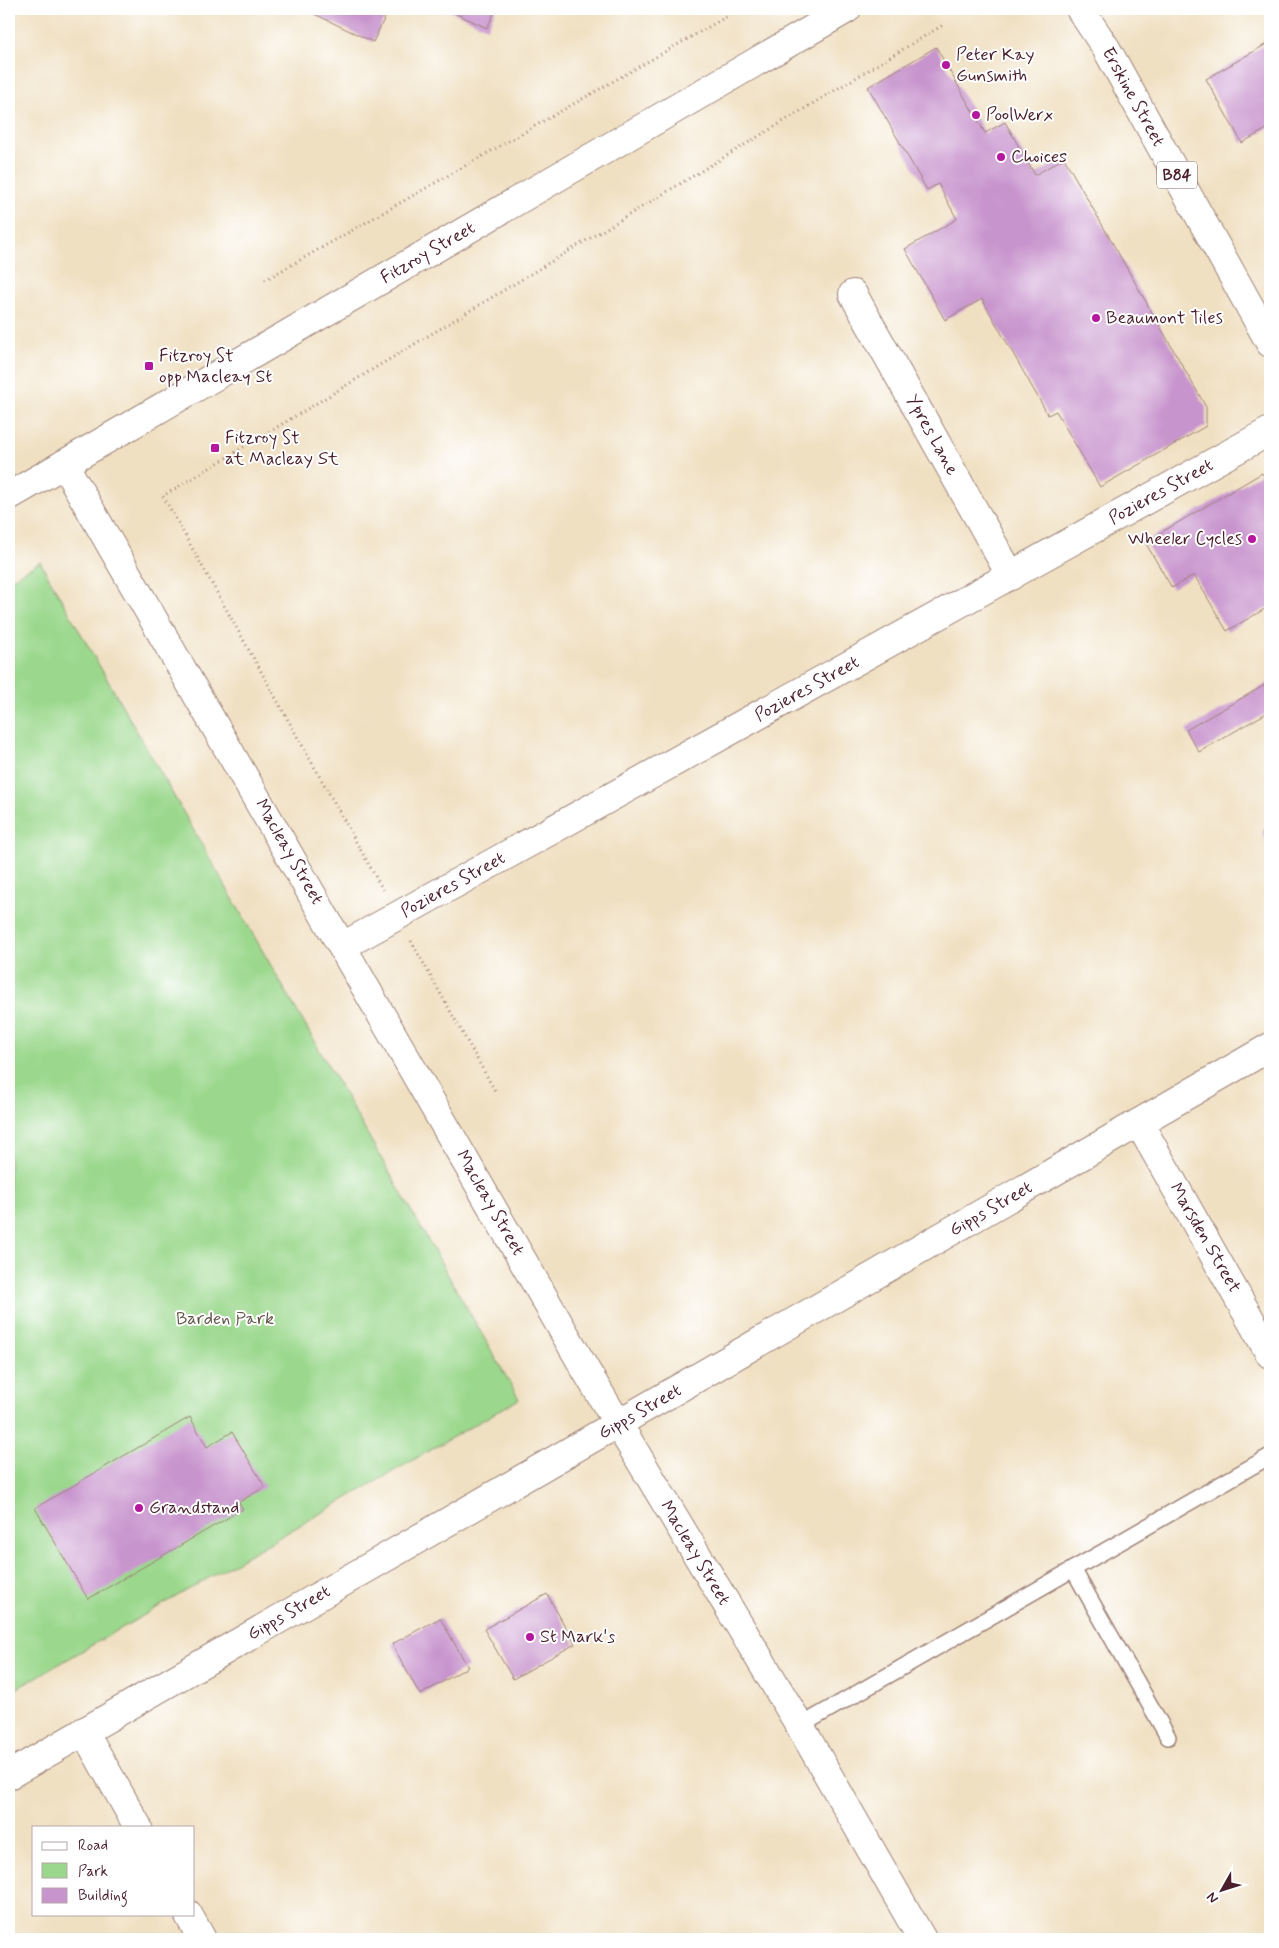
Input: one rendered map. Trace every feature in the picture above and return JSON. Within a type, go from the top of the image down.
[{"type":"street","name":"Fitzroy Street","points":[[9,496],[847,9]]},
{"type":"street","name":"Erskine Street","points":[[1080,9],[1106,48],[1270,343]]},
{"type":"street","name":"Ypres Lane","points":[[852,294],[1011,576]]},
{"type":"street","name":"Pozieres Street","points":[[343,946],[1270,431]]},
{"type":"street","name":"Macleay Street","points":[[64,464],[618,1424],[800,1726],[922,1939]]},
{"type":"street","name":"Gipps Street","points":[[9,1774],[1270,1047]]},
{"type":"street","name":"Marsden Street","points":[[1139,1123],[1270,1354]]},
{"type":"street","points":[[84,1731],[137,1826]]},
{"type":"street","points":[[189,1916],[202,1939]]},
{"type":"lane","points":[[800,1726],[1270,1456]]},
{"type":"lane","points":[[1073,1569],[1168,1738]]},
{"type":"path","points":[[264,280],[740,9]]},
{"type":"path","points":[[495,1091],[163,496],[943,25]]},
{"type":"green space","name":"Barden Park","points":[[40,562],[519,1399],[9,1693],[9,580]]},
{"type":"building","points":[[304,9],[389,9],[373,42]]},
{"type":"building","points":[[446,9],[496,9],[487,28]]},
{"type":"building","points":[[1270,42],[1270,127],[1242,143],[1206,79]]},
{"type":"building","points":[[936,47],[985,133],[1005,122],[1035,175],[1064,158],[1206,407],[1206,426],[1100,487],[1056,411],[1048,415],[982,299],[945,320],[905,249],[957,219],[938,184],[927,190],[868,87]]},
{"type":"building","points":[[1262,473],[1270,486],[1270,606],[1227,631],[1194,575],[1172,588],[1145,542]]},
{"type":"building","points":[[1270,682],[1270,711],[1199,752],[1186,730]]},
{"type":"building","points":[[1270,828],[1270,847],[1262,833]]},
{"type":"building","name":"Grandstand","points":[[190,1417],[207,1447],[232,1432],[265,1487],[239,1502],[243,1509],[88,1599],[35,1508]]},
{"type":"building","name":"St Mark's","points":[[547,1594],[575,1644],[513,1679],[484,1629]]},
{"type":"building","points":[[440,1618],[468,1667],[420,1695],[392,1644]]},
{"type":"place","name":"Peter Kay Gunsmith","points":[[946,65]]},
{"type":"place","name":"PoolWerx","points":[[976,115]]},
{"type":"place","name":"Choices","points":[[1001,157]]},
{"type":"place","name":"Beaumont Tiles","points":[[1096,318]]},
{"type":"place","name":"Fitzroy St opp Macleay St","points":[[149,366]]},
{"type":"place","name":"Fitzroy St at Macleay St","points":[[215,448]]},
{"type":"place","name":"Wheeler Cycles","points":[[1252,539]]},
{"type":"place","name":"Grandstand","points":[[139,1508]]},
{"type":"place","name":"St Mark's","points":[[530,1637]]}]
